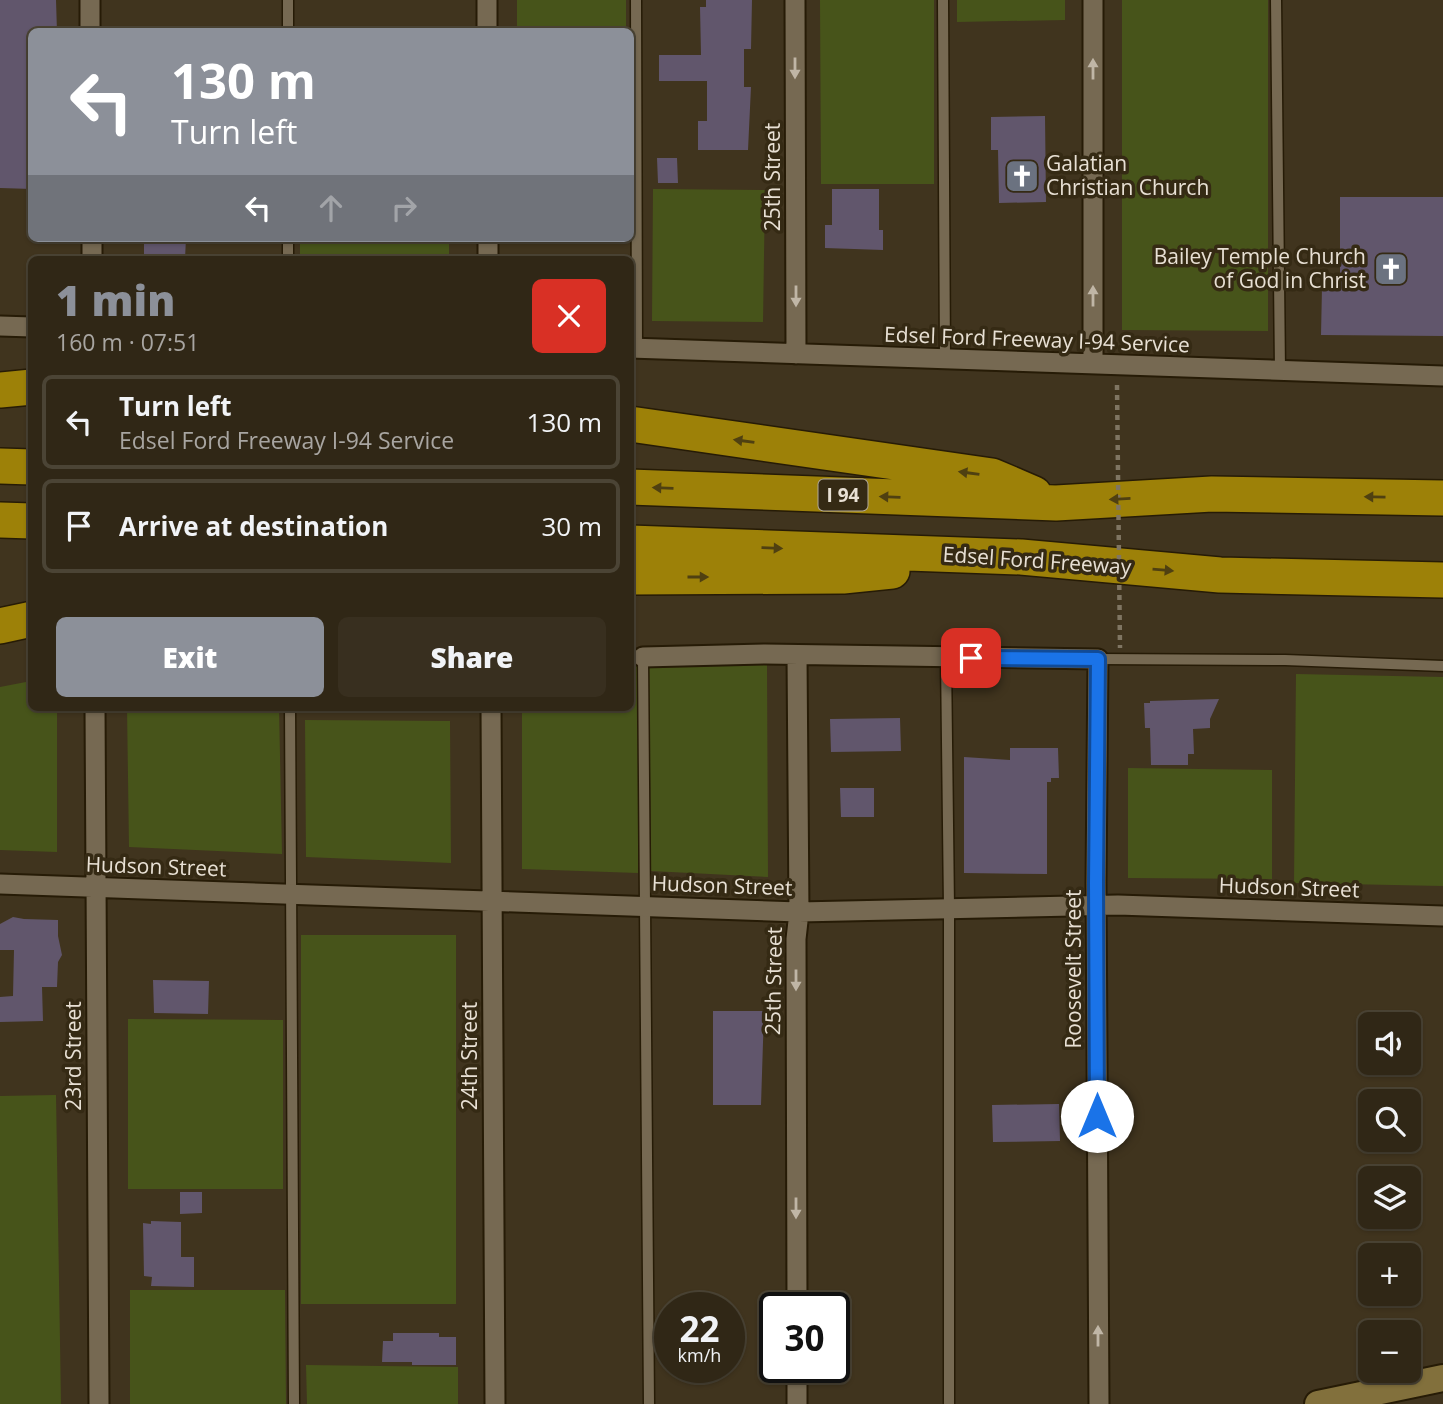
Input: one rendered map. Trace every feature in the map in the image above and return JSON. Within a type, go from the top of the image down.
[{"type":"highway","points":[[0,369],[28,370]]},
{"type":"highway","points":[[0,390],[28,387]]},
{"type":"highway","points":[[634,425],[992,476],[1056,503]]},
{"type":"highway","points":[[0,467],[28,467]]},
{"type":"highway","name":"I 94","points":[[634,487],[1056,503],[1212,494],[1443,498]]},
{"type":"highway","points":[[0,520],[28,521]]},
{"type":"highway","name":"Edsel Ford Freeway","points":[[634,543],[1021,558],[1220,575],[1443,580]]},
{"type":"highway","points":[[634,577],[843,576],[1021,558]]},
{"type":"highway","points":[[1220,575],[1443,594]]},
{"type":"highway","points":[[0,625],[28,620]]},
{"type":"street","points":[[90,0],[90,28]]},
{"type":"street","points":[[487,0],[487,28]]},
{"type":"street","name":"25th Street","points":[[795,0],[796,354]]},
{"type":"street","points":[[1093,0],[1093,364]]},
{"type":"street","points":[[0,326],[28,327]]},
{"type":"street","name":"Edsel Ford Freeway I-94 Service","points":[[634,348],[1443,376]]},
{"type":"street","points":[[643,657],[765,654],[1098,659]]},
{"type":"street","name":"25th Street","points":[[797,656],[797,1292]]},
{"type":"street","name":"Roosevelt Street","points":[[1098,659],[1099,1404]]},
{"type":"street","name":"23rd Street","points":[[95,711],[99,1404]]},
{"type":"street","name":"24th Street","points":[[491,711],[495,1404]]},
{"type":"street","name":"Hudson Street","points":[[0,884],[799,912],[1097,905],[1443,916]]},
{"type":"street","points":[[1335,1403],[1443,1378]]},
{"type":"street","points":[[797,1383],[797,1404]]},
{"type":"lane","points":[[288,0],[288,28]]},
{"type":"lane","points":[[634,348],[636,0]]},
{"type":"lane","points":[[943,0],[945,359]]},
{"type":"lane","points":[[1276,0],[1280,371]]},
{"type":"lane","points":[[643,657],[649,1404]]},
{"type":"lane","points":[[946,658],[949,1404]]},
{"type":"lane","points":[[1098,659],[1285,660],[1443,666]]},
{"type":"lane","points":[[290,711],[294,1404]]},
{"type":"path","points":[[1118,385],[1120,648]]},
{"type":"green space","points":[[517,0],[626,0],[626,28],[517,28]]},
{"type":"green space","points":[[820,0],[934,0],[934,184],[821,184]]},
{"type":"green space","points":[[957,0],[1065,0],[1065,20],[957,22]]},
{"type":"green space","points":[[1122,0],[1268,0],[1268,331],[1122,330]]},
{"type":"green space","points":[[653,189],[765,190],[763,322],[652,321]]},
{"type":"green space","points":[[300,242],[449,242],[449,256],[300,256]]},
{"type":"green space","points":[[634,660],[638,660],[638,873],[522,869],[522,711],[634,711]]},
{"type":"green space","points":[[649,665],[767,665],[768,877],[651,871]]},
{"type":"green space","points":[[1296,674],[1443,677],[1443,886],[1294,883]]},
{"type":"green space","points":[[28,682],[28,711],[57,711],[57,852],[0,850],[0,687]]},
{"type":"green space","points":[[127,711],[279,711],[282,854],[129,847]]},
{"type":"green space","points":[[305,720],[450,721],[451,863],[306,857]]},
{"type":"green space","points":[[1128,768],[1272,770],[1272,879],[1128,878]]},
{"type":"green space","points":[[301,935],[456,935],[456,1304],[301,1304]]},
{"type":"green space","points":[[128,1019],[283,1020],[283,1189],[128,1189]]},
{"type":"green space","points":[[56,1095],[61,1404],[0,1404],[0,1096]]},
{"type":"green space","points":[[130,1290],[285,1290],[286,1404],[130,1404]]},
{"type":"green space","points":[[306,1365],[458,1367],[458,1404],[307,1404]]},
{"type":"building","points":[[0,0],[56,0],[57,28],[28,28],[28,189],[0,188]]},
{"type":"building","points":[[706,0],[752,0],[751,49],[744,49],[744,87],[751,87],[748,150],[698,150],[698,121],[707,121],[707,81],[659,81],[659,55],[701,55],[700,7],[706,7]]},
{"type":"building","name":"Galatian Christian Church","points":[[1045,116],[1046,202],[999,203],[998,150],[991,150],[991,117]]},
{"type":"building","points":[[657,158],[677,158],[678,183],[658,183]]},
{"type":"building","points":[[832,189],[879,189],[879,230],[883,230],[883,250],[825,248],[825,225],[832,225]]},
{"type":"building","name":"Bailey Temple Church of God in Christ","points":[[1340,197],[1443,197],[1443,336],[1321,335],[1322,287],[1340,287]]},
{"type":"building","points":[[144,242],[186,242],[185,256],[144,256]]},
{"type":"building","points":[[1219,699],[1210,719],[1210,728],[1193,729],[1194,754],[1188,754],[1188,765],[1151,765],[1150,728],[1145,728],[1144,703]]},
{"type":"building","points":[[900,718],[901,751],[831,752],[830,719]]},
{"type":"building","points":[[1010,748],[1058,748],[1059,778],[1051,778],[1051,782],[1047,782],[1047,874],[964,873],[964,757],[1010,760]]},
{"type":"building","points":[[840,788],[874,788],[874,817],[841,817]]},
{"type":"building","points":[[13,917],[58,920],[62,955],[58,962],[57,987],[42,987],[43,1021],[0,1022],[0,997],[13,996],[14,950],[0,950],[0,924]]},
{"type":"building","points":[[153,980],[209,981],[208,1014],[154,1013]]},
{"type":"building","points":[[713,1011],[764,1011],[761,1105],[713,1105]]},
{"type":"building","points":[[1059,1104],[1060,1141],[993,1142],[992,1105]]},
{"type":"building","points":[[180,1192],[202,1192],[202,1213],[180,1214]]},
{"type":"building","points":[[151,1221],[181,1222],[181,1257],[194,1257],[194,1287],[151,1286],[152,1277],[144,1276],[143,1223],[151,1224]]},
{"type":"building","points":[[393,1333],[439,1333],[439,1337],[456,1337],[456,1365],[382,1362],[383,1341],[393,1341]]},
{"type":"place","name":"Galatian Christian Church","points":[[1022,176]]},
{"type":"place","name":"Bailey Temple Church of God in Christ","points":[[1391,269]]},
{"type":"route","points":[[971,658],[1098,659],[1097,1116]]}]
